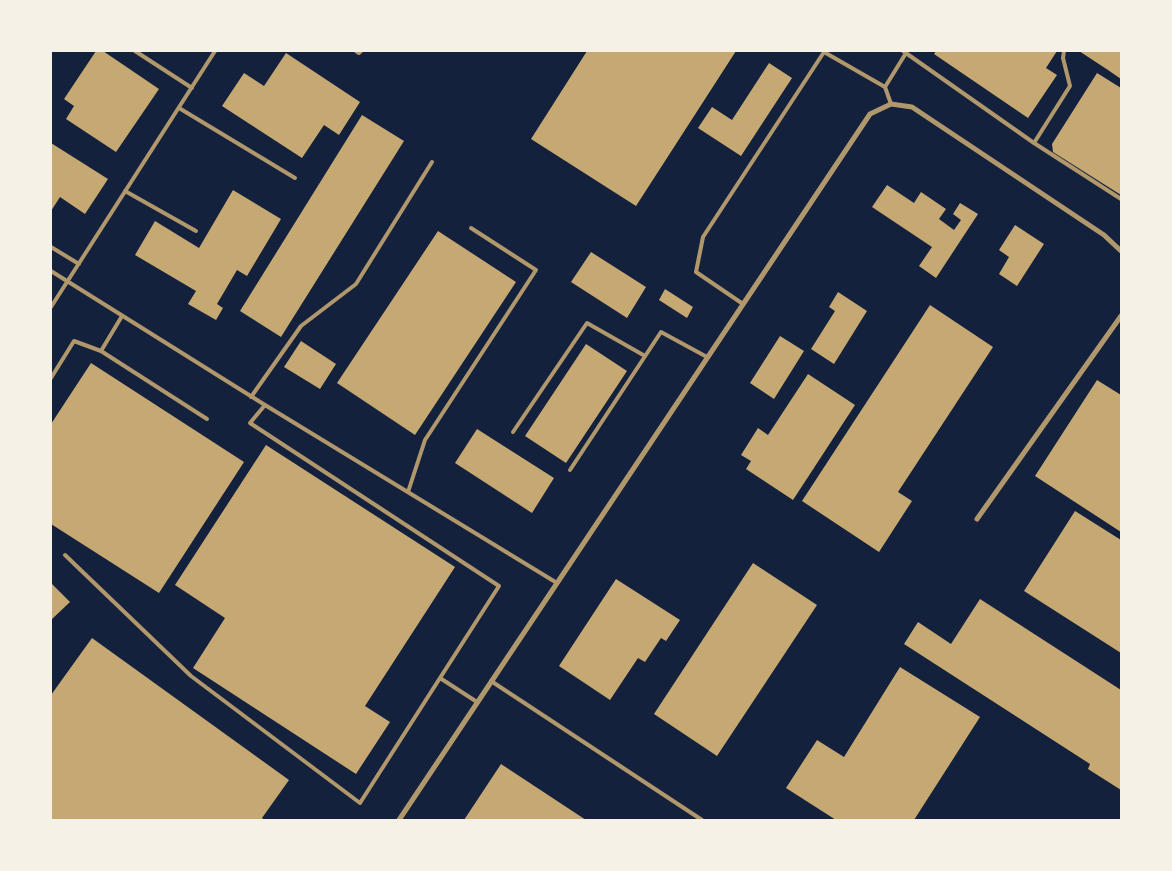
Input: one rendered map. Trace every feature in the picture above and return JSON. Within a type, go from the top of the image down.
[{"type":"street","points":[[399,820],[870,114],[891,104],[912,107],[1104,235],[1121,251]]},
{"type":"street","points":[[977,520],[1121,316]]},
{"type":"lane","points":[[134,51],[192,88]]},
{"type":"lane","points":[[51,307],[215,51]]},
{"type":"lane","points":[[1034,143],[1070,86],[1063,58],[1064,51]]},
{"type":"lane","points":[[743,304],[696,272],[703,237],[824,52],[885,87],[891,104]]},
{"type":"lane","points":[[885,87],[905,52],[1034,143],[1121,199]]},
{"type":"lane","points":[[179,108],[295,178]]},
{"type":"lane","points":[[251,397],[301,326],[356,284],[432,162]]},
{"type":"lane","points":[[126,191],[196,231]]},
{"type":"lane","points":[[408,492],[425,440],[536,270],[470,228]]},
{"type":"lane","points":[[51,247],[79,264]]},
{"type":"lane","points":[[51,271],[54,271],[67,282],[251,397],[557,583]]},
{"type":"lane","points":[[101,351],[122,316]]},
{"type":"lane","points":[[512,432],[587,323],[645,356]]},
{"type":"lane","points":[[570,470],[661,332],[707,357]]},
{"type":"lane","points":[[51,378],[74,341],[101,351],[207,419]]},
{"type":"lane","points":[[65,555],[191,676],[360,803],[499,586],[250,423],[265,405]]},
{"type":"lane","points":[[440,678],[477,702]]},
{"type":"lane","points":[[491,681],[702,820]]},
{"type":"building","points":[[96,51],[103,51],[159,89],[116,152],[66,119],[74,106],[64,99]]},
{"type":"building","points":[[587,51],[736,51],[636,206],[531,139]]},
{"type":"building","points":[[936,51],[1057,51],[1046,68],[1057,75],[1028,118],[934,54]]},
{"type":"building","points":[[1079,51],[1121,51],[1121,79],[1108,70]]},
{"type":"building","points":[[286,53],[360,102],[339,135],[324,125],[302,158],[222,106],[244,73],[264,86]]},
{"type":"building","points":[[769,63],[792,78],[741,156],[698,128],[712,107],[732,120]]},
{"type":"building","points":[[1097,73],[1121,88],[1121,195],[1053,152],[1052,144]]},
{"type":"building","points":[[362,115],[404,141],[281,337],[240,311]]},
{"type":"building","points":[[51,143],[108,179],[85,214],[60,197],[51,211]]},
{"type":"building","points":[[887,185],[914,203],[921,192],[946,209],[939,219],[954,230],[961,220],[953,214],[960,203],[978,214],[936,278],[919,266],[932,247],[872,207]]},
{"type":"building","points":[[233,190],[281,219],[247,276],[237,270],[217,304],[223,308],[216,320],[188,304],[196,291],[135,255],[155,221],[199,248]]},
{"type":"building","points":[[1015,225],[1044,244],[1017,286],[999,274],[1009,257],[999,250]]},
{"type":"building","points":[[438,231],[516,282],[415,435],[337,383]]},
{"type":"building","points":[[591,252],[646,287],[627,318],[571,282]]},
{"type":"building","points":[[665,289],[693,307],[687,318],[659,300]]},
{"type":"building","points":[[838,292],[867,311],[834,364],[811,349],[835,311],[829,307]]},
{"type":"building","points":[[930,305],[993,347],[898,492],[912,501],[879,552],[802,501]]},
{"type":"building","points":[[780,336],[804,351],[774,399],[750,383]]},
{"type":"building","points":[[301,341],[336,364],[320,389],[284,367]]},
{"type":"building","points":[[586,344],[627,371],[566,463],[525,436]]},
{"type":"building","points":[[91,363],[244,462],[159,593],[51,524],[51,424]]},
{"type":"building","points":[[808,374],[855,405],[793,500],[746,469],[751,461],[741,455],[758,428],[768,435]]},
{"type":"building","points":[[1097,380],[1121,395],[1121,532],[1035,476]]},
{"type":"building","points":[[477,429],[554,478],[532,513],[455,463]]},
{"type":"building","points":[[266,445],[455,567],[365,706],[390,722],[356,774],[193,668],[225,618],[175,585]]},
{"type":"building","points":[[1075,511],[1121,540],[1121,653],[1024,591]]},
{"type":"building","points":[[753,563],[817,605],[717,756],[654,714]]},
{"type":"building","points":[[616,579],[680,620],[666,641],[661,638],[645,662],[638,658],[610,700],[559,666]]},
{"type":"building","points":[[51,583],[70,602],[51,620]]},
{"type":"building","points":[[980,599],[1121,690],[1121,790],[1088,769],[1090,764],[904,644],[918,622],[951,644]]},
{"type":"building","points":[[92,638],[289,780],[262,818],[264,820],[51,820],[51,695]]},
{"type":"building","points":[[900,667],[980,717],[914,820],[836,820],[786,788],[817,740],[844,757]]},
{"type":"building","points":[[501,764],[586,820],[464,820]]}]
